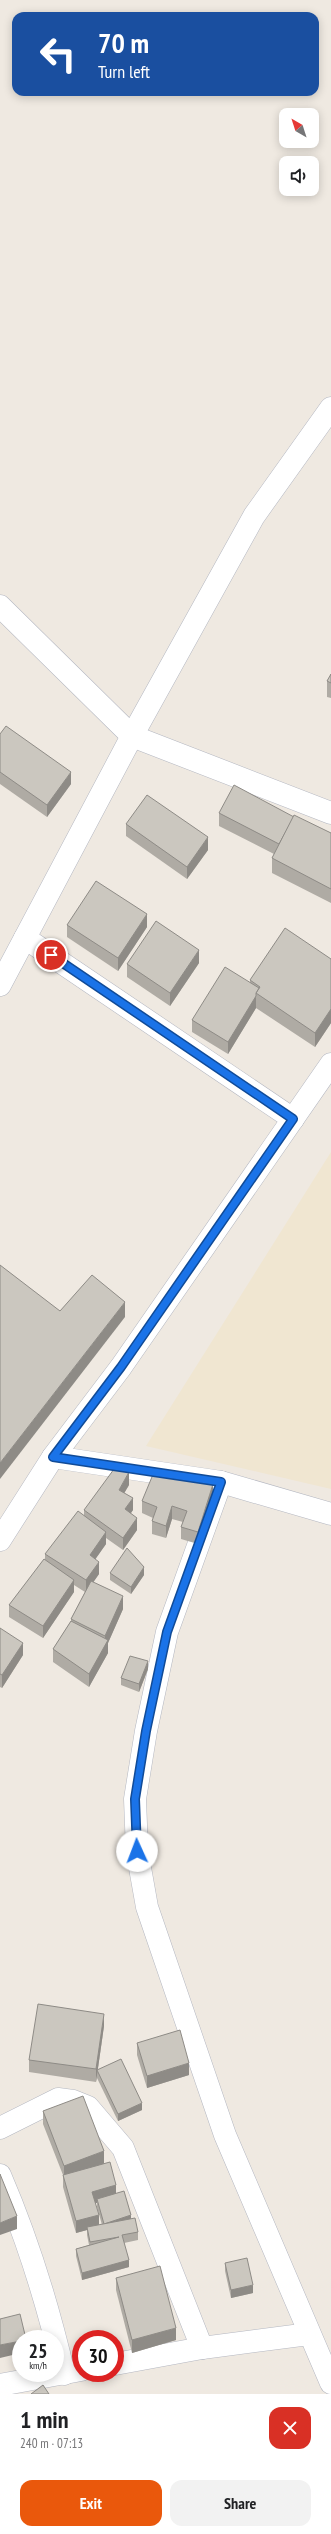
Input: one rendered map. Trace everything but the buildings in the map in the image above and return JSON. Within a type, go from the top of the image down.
[{"type":"street","points":[[0,985],[132,736],[254,516],[331,409]]},
{"type":"street","points":[[0,606],[132,736],[331,813]]},
{"type":"street","points":[[25,938],[293,1119]]},
{"type":"street","points":[[3,1528],[53,1457],[121,1367],[331,1064]]},
{"type":"street","points":[[53,1457],[221,1482],[331,1514]]},
{"type":"street","points":[[221,1482],[167,1632],[146,1731],[135,1799],[137,1851],[147,1907],[225,2135],[331,2383]]},
{"type":"street","points":[[0,2128],[58,2099],[73,2100],[88,2107],[123,2148],[202,2348]]},
{"type":"street","points":[[0,2175],[34,2260],[51,2316],[72,2372],[0,2385]]},
{"type":"street","points":[[124,2362],[202,2348],[309,2334]]},
{"type":"shaded area","points":[[331,1152],[331,1489],[146,1446]]},
{"type":"route","points":[[51,955],[293,1119],[121,1367],[53,1457],[95,1465],[221,1482],[167,1632],[146,1731],[135,1799],[137,1851]]}]
